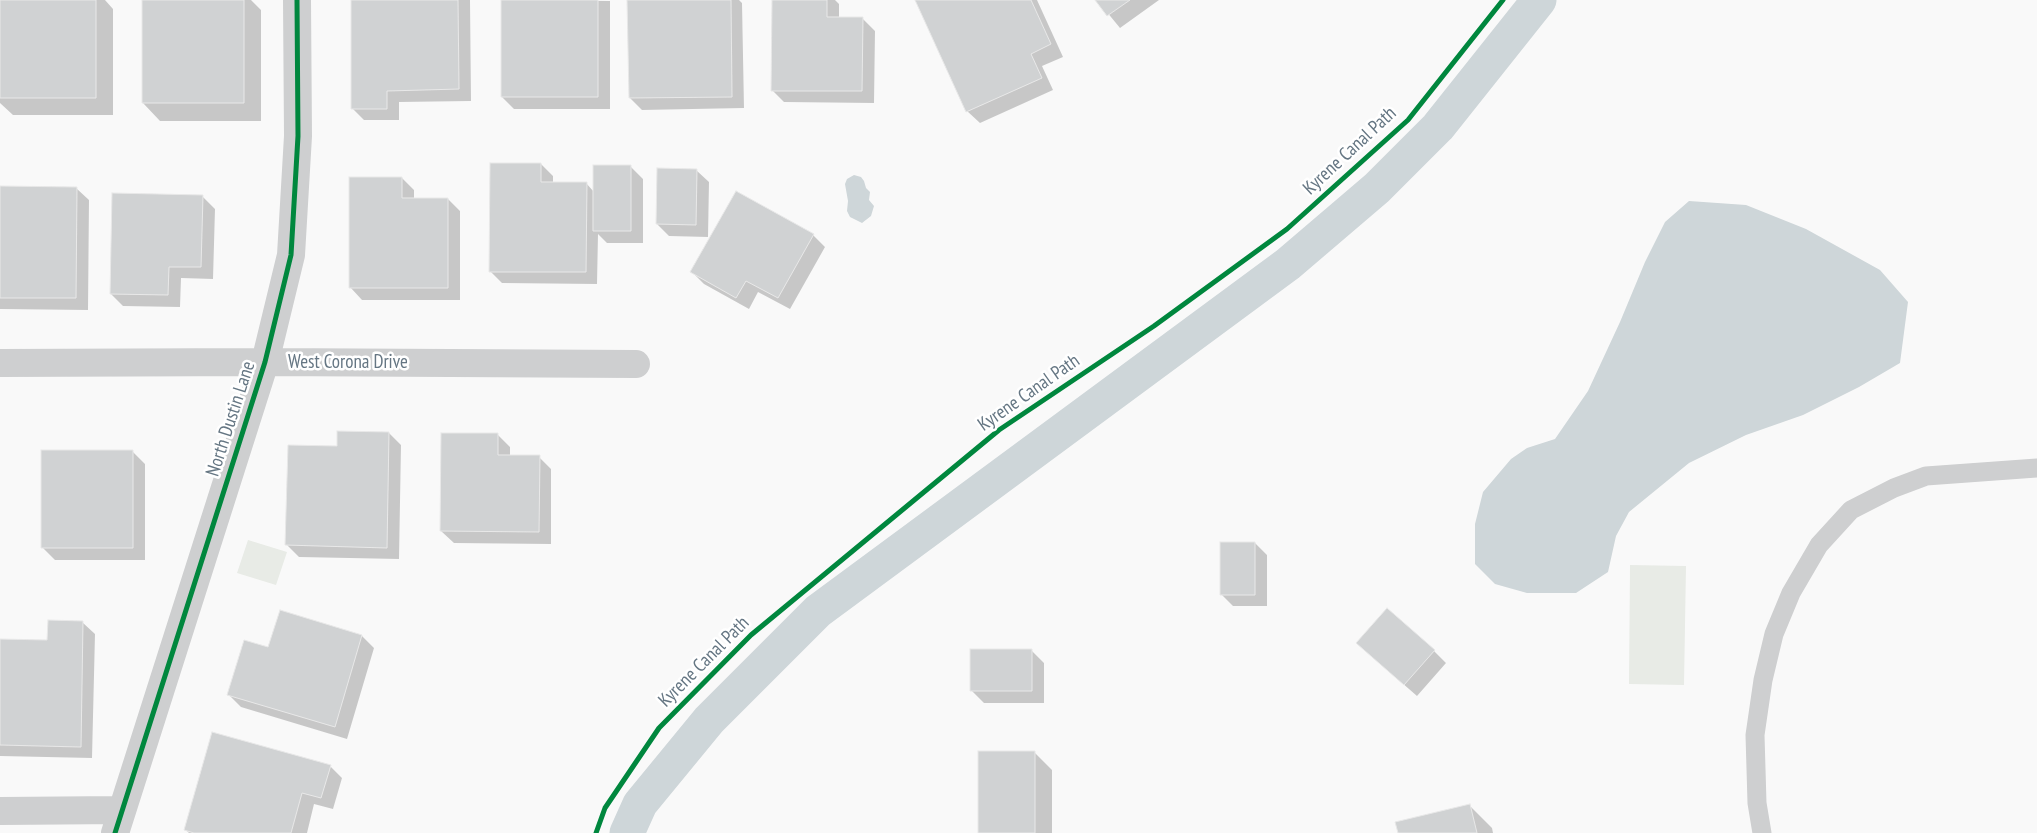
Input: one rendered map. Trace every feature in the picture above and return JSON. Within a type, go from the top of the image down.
[{"type":"street","name":"North Dustin Lane","points":[[118,822],[265,362],[291,255],[298,136],[298,0]]},
{"type":"street","name":"West Corona Drive","points":[[0,363],[636,364]]},
{"type":"street","points":[[0,811],[118,822]]},
{"type":"lane","points":[[1762,833],[1757,803],[1754,735],[1764,680],[1774,634],[1791,592],[1819,545],[1851,510],[1894,488],[1926,476],[2037,468]]},
{"type":"shaded area","points":[[854,175],[861,177],[864,181],[866,188],[870,192],[869,200],[874,206],[871,216],[862,223],[850,217],[847,211],[848,201],[845,184],[847,179]]},
{"type":"shaded area","points":[[1689,201],[1746,205],[1806,229],[1880,270],[1908,302],[1900,363],[1859,387],[1803,415],[1746,435],[1689,463],[1629,512],[1616,536],[1608,572],[1576,593],[1527,593],[1495,584],[1475,564],[1475,524],[1483,492],[1511,459],[1527,448],[1555,439],[1588,391],[1645,262],[1665,222]]},
{"type":"shaded area","points":[[248,540],[287,552],[276,585],[237,573]]},
{"type":"shaded area","points":[[1630,565],[1686,566],[1684,685],[1629,684]]},
{"type":"building","points":[[0,0],[96,0],[96,98],[0,98]]},
{"type":"building","points":[[142,0],[244,0],[244,103],[142,103]]},
{"type":"building","points":[[351,0],[458,0],[459,89],[387,91],[387,109],[351,109]]},
{"type":"building","points":[[501,0],[598,0],[598,97],[501,97]]},
{"type":"building","points":[[627,0],[731,0],[732,97],[629,98]]},
{"type":"building","points":[[772,0],[827,0],[827,17],[863,17],[862,91],[771,91]]},
{"type":"building","points":[[915,0],[1031,0],[1051,44],[1031,54],[1042,78],[966,112]]},
{"type":"building","points":[[1095,0],[1130,0],[1107,16]]},
{"type":"building","points":[[490,163],[541,163],[541,182],[587,182],[586,272],[489,272]]},
{"type":"building","points":[[593,165],[631,165],[631,231],[593,231]]},
{"type":"building","points":[[657,168],[697,169],[696,225],[656,224]]},
{"type":"building","points":[[349,177],[402,177],[402,198],[448,198],[448,288],[349,288]]},
{"type":"building","points":[[0,186],[77,187],[76,298],[0,298]]},
{"type":"building","points":[[736,191],[814,234],[778,298],[746,281],[736,298],[690,272]]},
{"type":"building","points":[[112,193],[203,195],[201,267],[169,267],[168,295],[110,294]]},
{"type":"building","points":[[337,431],[389,432],[387,548],[285,545],[288,445],[337,446]]},
{"type":"building","points":[[441,433],[498,433],[498,455],[540,455],[539,532],[440,531]]},
{"type":"building","points":[[41,450],[133,450],[133,548],[41,548]]},
{"type":"building","points":[[1220,542],[1255,542],[1255,595],[1220,595]]},
{"type":"building","points":[[1387,608],[1435,650],[1404,685],[1356,643]]},
{"type":"building","points":[[280,610],[362,635],[335,727],[227,695],[244,640],[268,647]]},
{"type":"building","points":[[48,620],[83,621],[81,747],[0,745],[0,639],[47,640]]},
{"type":"building","points":[[970,649],[1032,649],[1032,691],[970,691]]},
{"type":"building","points":[[212,732],[331,765],[321,798],[302,793],[291,833],[194,833],[184,830]]},
{"type":"building","points":[[978,751],[1035,751],[1035,833],[978,833]]},
{"type":"building","points":[[1470,804],[1477,833],[1398,833],[1395,822]]},
{"type":"waterway","points":[[627,833],[640,804],[709,720],[818,611],[1288,264],[1377,188],[1438,127],[1539,0]]},
{"type":"cycle path","points":[[115,833],[265,362],[291,255],[298,136],[297,0]]},
{"type":"cycle path","name":"Kyrene Canal Path","points":[[596,833],[605,808],[659,728],[751,635],[999,430],[1154,326],[1287,229],[1408,120],[1503,0]]}]
